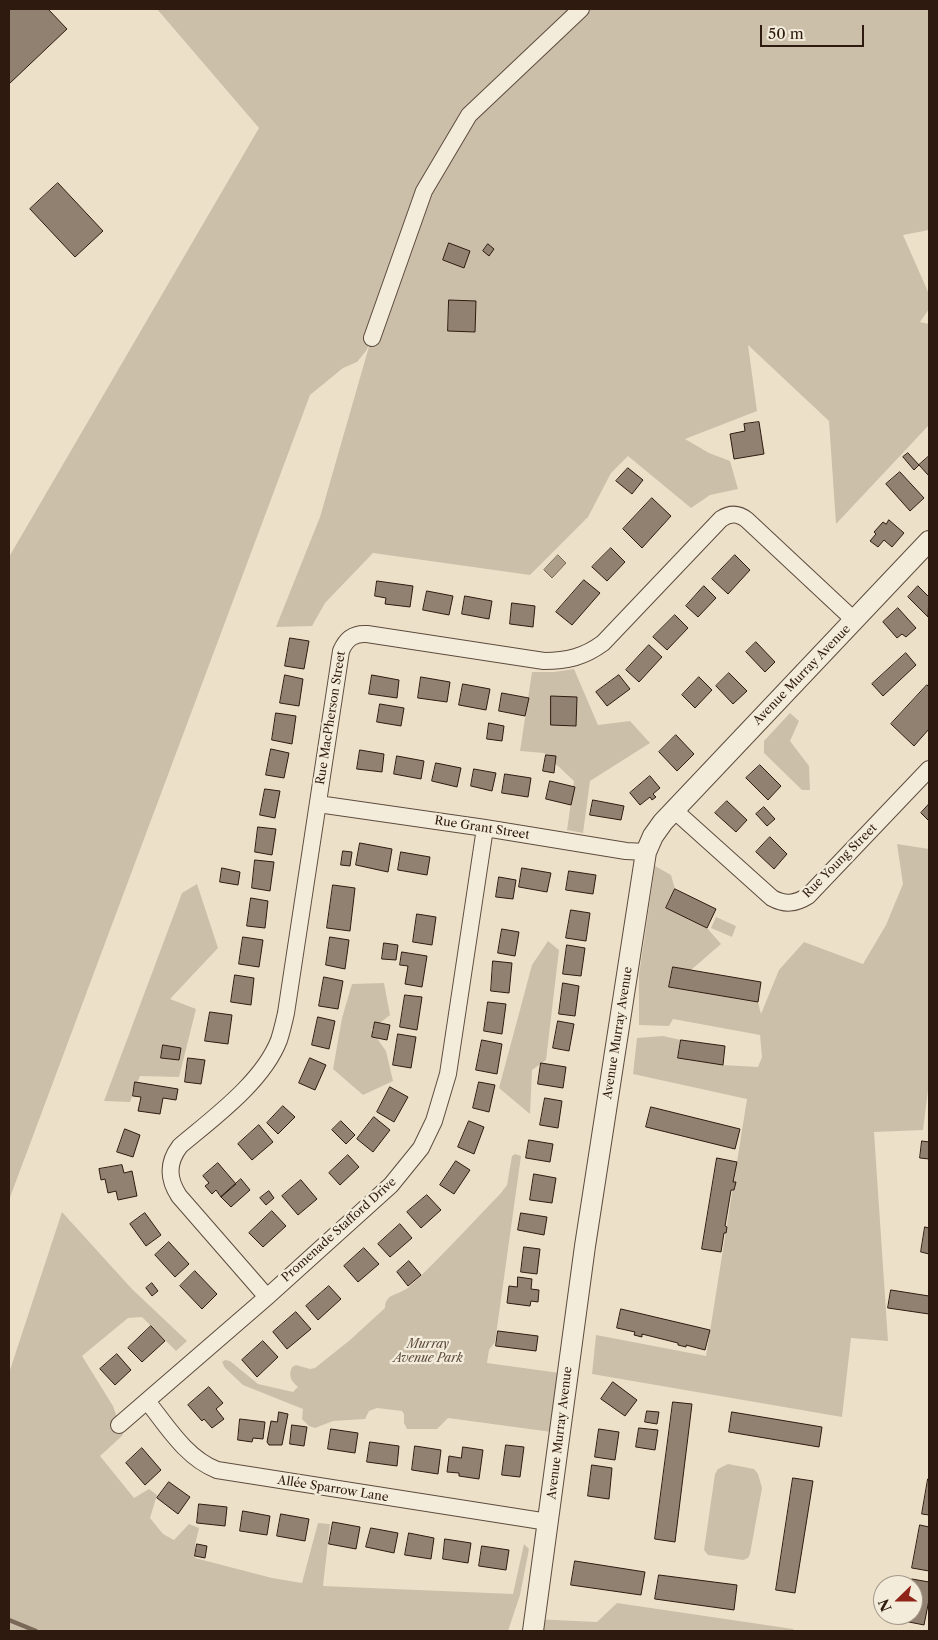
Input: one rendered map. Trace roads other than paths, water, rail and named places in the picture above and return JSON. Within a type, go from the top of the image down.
[{"type":"street","points":[[372,338],[424,191],[469,115],[581,9]]},
{"type":"street","name":"Rue MacPherson Street","points":[[267,1297],[179,1196],[173,1187],[170,1177],[170,1166],[173,1155],[180,1146],[250,1084],[262,1069],[279,1041],[286,1014],[344,645],[354,636],[367,634],[544,662],[561,662],[576,658],[590,653],[603,643],[721,519],[731,514],[737,514],[747,520],[854,620]]},
{"type":"street","name":"Avenue Murray Avenue","points":[[532,1631],[585,1246],[646,852],[662,822],[929,541]]},
{"type":"street","name":"Rue Young Street","points":[[674,810],[772,898],[781,903],[795,902],[808,896],[929,769]]},
{"type":"street","name":"Rue Grant Street","points":[[318,804],[486,828],[626,851],[646,852]]},
{"type":"street","name":"Promenade Stafford Drive","points":[[120,1425],[391,1186],[421,1148],[434,1121],[448,1074],[486,828]]},
{"type":"street","name":"Allée Sparrow Lane","points":[[147,1401],[186,1449],[208,1466],[217,1470],[548,1522]]},
{"type":"waterway","points":[[9,1620],[36,1631]]},
{"type":"park label","name":"Murray Avenue Park","points":[[428,1352]]}]
